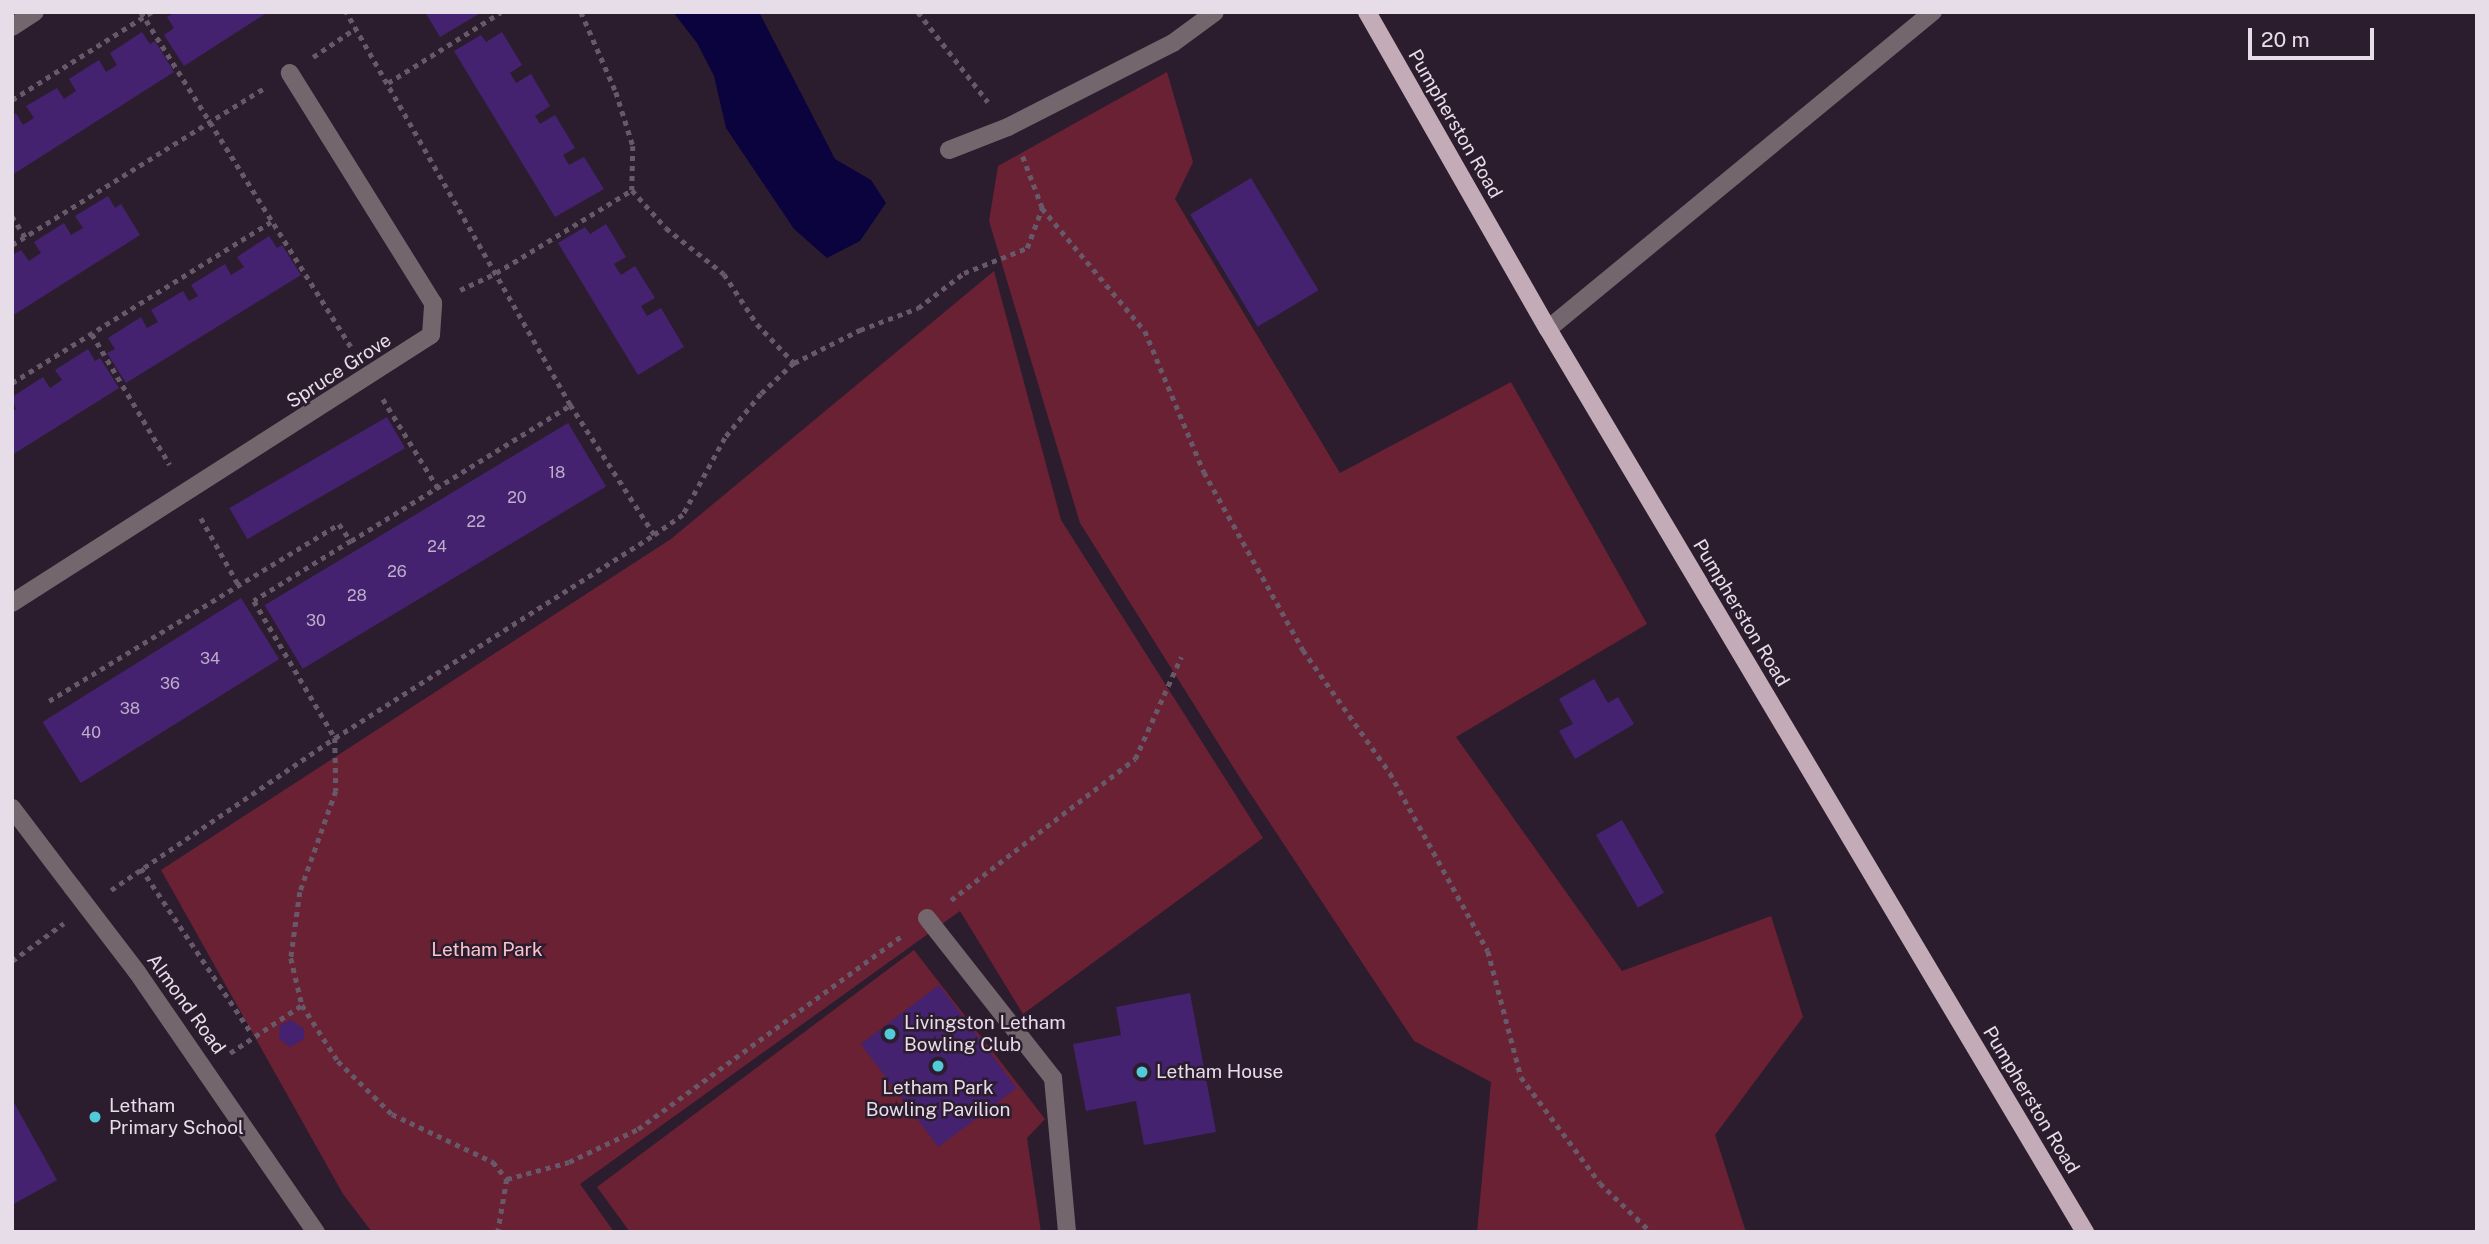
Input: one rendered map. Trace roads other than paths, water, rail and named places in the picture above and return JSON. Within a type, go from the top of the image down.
[{"type":"main road","name":"Pumpherston Road","points":[[1367,12],[1548,329],[2085,1232]]},
{"type":"street","points":[[12,27],[35,12]]},
{"type":"street","points":[[948,150],[1008,127],[1172,43],[1215,12]]},
{"type":"street","points":[[1548,329],[1933,12]]},
{"type":"street","name":"Spruce Grove","points":[[12,603],[187,495],[431,335],[433,303],[290,73]]},
{"type":"street","name":"Almond Road","points":[[12,808],[209,1071],[316,1232]]},
{"type":"street","points":[[927,918],[1053,1078],[1067,1232]]},
{"type":"place","name":"Livingston Letham Bowling Club","points":[[890,1034]]},
{"type":"place","name":"Letham Park Bowling Pavilion","points":[[938,1066]]},
{"type":"place","name":"Letham House","points":[[1142,1072]]},
{"type":"place","name":"Letham Primary School","points":[[95,1117]]},
{"type":"park label","name":"Letham Park","points":[[487,950]]}]
